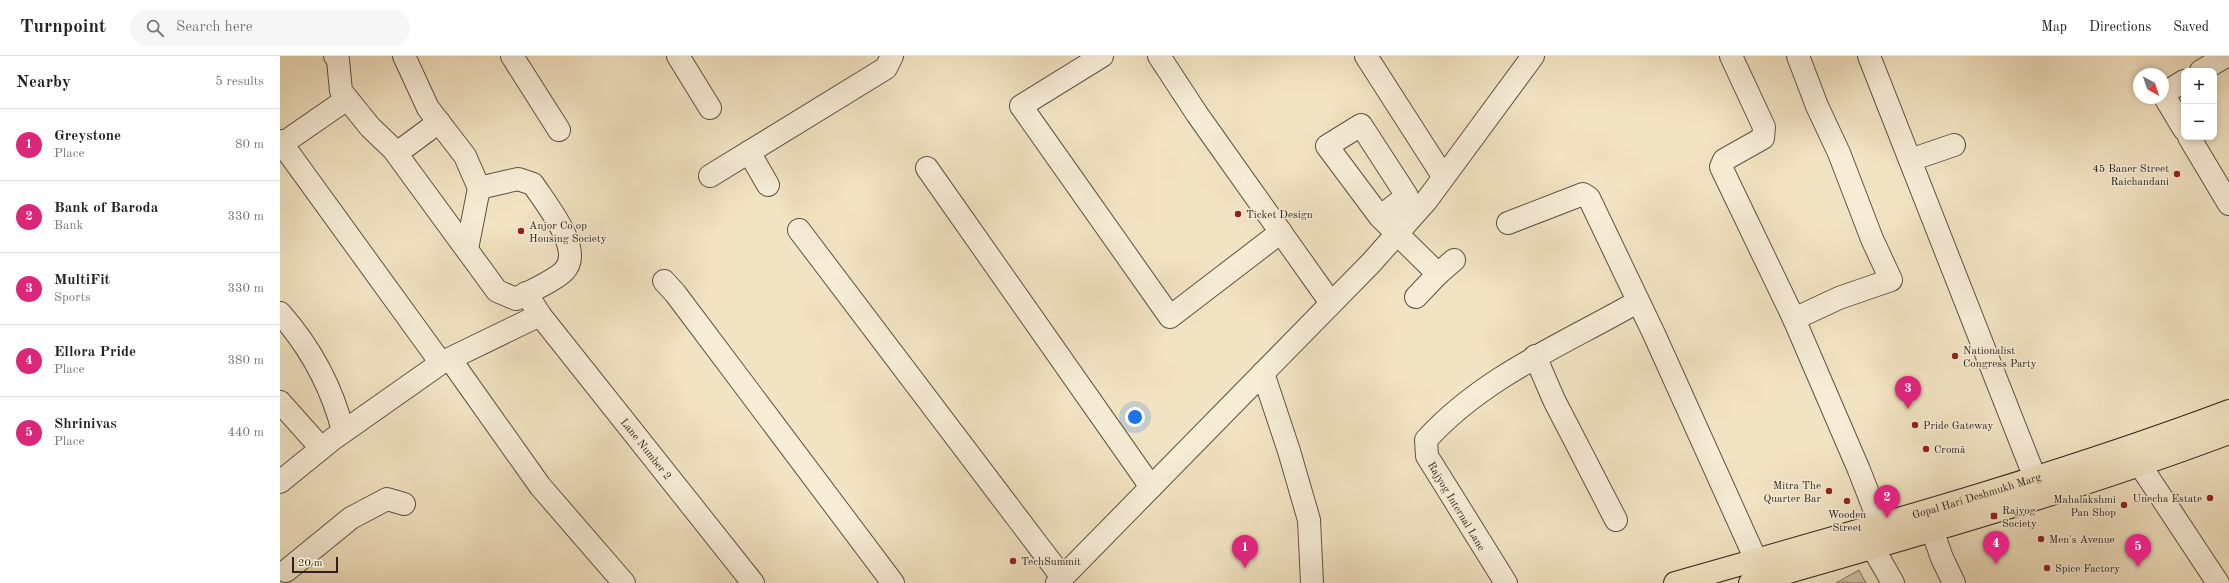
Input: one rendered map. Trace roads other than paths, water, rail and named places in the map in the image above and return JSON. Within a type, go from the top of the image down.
[{"type":"main road","name":"Gopal Hari Deshmukh Marg","points":[[1750,583],[1789,578],[1873,548],[1928,522],[2035,478],[2229,411]]},
{"type":"main road","name":"Gopal Hari Deshmukh Marg","points":[[1675,583],[1880,524],[1928,522],[2140,465],[2229,433]]},
{"type":"street","points":[[404,56],[428,108],[465,156],[479,188],[467,249]]},
{"type":"street","points":[[512,56],[559,130]]},
{"type":"street","points":[[678,56],[710,108]]},
{"type":"street","points":[[710,176],[886,68],[892,56]]},
{"type":"street","points":[[1102,56],[1021,106],[1170,317],[1281,232]]},
{"type":"street","points":[[1159,56],[1197,114],[1331,303]]},
{"type":"street","points":[[1366,56],[1443,176]]},
{"type":"street","points":[[799,230],[1060,580],[1398,233],[1427,200],[1443,176],[1533,56]]},
{"type":"street","points":[[1731,56],[1764,127],[1763,138],[1724,160],[1721,167],[1794,319],[1859,470],[1880,524]]},
{"type":"street","points":[[1794,319],[1839,298],[1891,280],[1872,239],[1839,153],[1817,106],[1798,56]]},
{"type":"street","points":[[1869,56],[2035,478]]},
{"type":"street","points":[[2206,68],[2226,56]]},
{"type":"street","points":[[340,57],[341,91],[370,127],[397,153],[497,291],[516,299],[564,271],[570,260],[568,238],[533,184],[518,179],[479,188]]},
{"type":"street","points":[[2181,83],[2163,94],[2181,124]]},
{"type":"street","points":[[347,99],[281,142],[540,486],[624,583]]},
{"type":"street","points":[[397,153],[439,122]]},
{"type":"street","points":[[2191,140],[2229,204]]},
{"type":"street","points":[[1910,160],[1954,145]]},
{"type":"street","points":[[750,152],[768,185]]},
{"type":"street","points":[[927,168],[1151,487]]},
{"type":"street","points":[[1508,224],[1583,194],[1589,198],[1637,302],[1654,334],[1756,560]]},
{"type":"street","points":[[1380,217],[1398,233],[1438,274]]},
{"type":"street","points":[[1416,297],[1454,260]]},
{"type":"street","points":[[664,281],[893,583]]},
{"type":"street","name":"Lane Number 2","points":[[526,293],[540,315],[749,581]]},
{"type":"street","name":"Rajyog Internal Lane","points":[[1506,583],[1427,456],[1426,440],[1441,423],[1485,388],[1535,356],[1637,302]]},
{"type":"street","points":[[280,313],[322,373],[338,410],[343,431]]},
{"type":"street","points":[[280,482],[343,431],[446,361],[540,315]]},
{"type":"street","points":[[1535,356],[1554,400],[1616,520]]},
{"type":"street","points":[[1263,373],[1289,451],[1309,520],[1312,583]]},
{"type":"street","points":[[280,402],[321,448]]},
{"type":"street","points":[[2140,465],[2218,583]]},
{"type":"street","points":[[288,572],[351,518],[387,499],[404,504]]},
{"type":"street","points":[[1928,522],[1954,583]]},
{"type":"street","points":[[1873,548],[1893,583]]},
{"type":"place","name":"45 Baner Street Raichandani","points":[[2177,174]]},
{"type":"place","name":"Ticket Design","points":[[1238,214]]},
{"type":"place","name":"Anjor Co op Housing Society","points":[[521,231]]},
{"type":"place","name":"Nationalist Congress Party","points":[[1955,356]]},
{"type":"place","name":"MultiFit","points":[[1908,409]]},
{"type":"place","name":"Pride Gateway","points":[[1915,425]]},
{"type":"place","name":"Cromā","points":[[1926,449]]},
{"type":"place","name":"Mitra The Quarter Bar","points":[[1829,491]]},
{"type":"place","name":"Unecha Estate","points":[[2210,498]]},
{"type":"place","name":"Wooden Street","points":[[1847,501]]},
{"type":"place","name":"Mahalakshmi Pan Shop","points":[[2124,505]]},
{"type":"place","name":"Rajyog Society","points":[[1994,516]]},
{"type":"place","name":"Bank of Baroda","points":[[1887,518]]},
{"type":"place","name":"Men's Avenue","points":[[2041,539]]},
{"type":"place","name":"TechSummit","points":[[1013,561]]},
{"type":"place","name":"Ellora Pride","points":[[1996,564]]},
{"type":"place","name":"Shrinivas","points":[[2138,567]]},
{"type":"place","name":"Greystone","points":[[1245,568]]},
{"type":"place","name":"Spice Factory","points":[[2047,568]]}]
